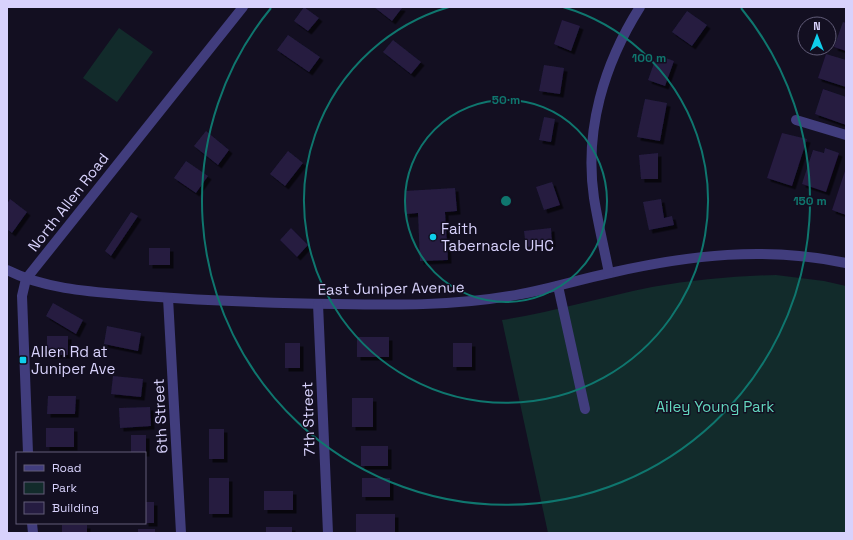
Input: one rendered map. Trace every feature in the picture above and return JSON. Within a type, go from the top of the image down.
[{"type":"street","name":"North Allen Road","points":[[28,452],[22,296],[26,279],[243,7]]},
{"type":"street","points":[[609,273],[594,198],[592,142],[597,112],[612,58],[622,34],[640,7]]},
{"type":"street","points":[[796,120],[846,136]]},
{"type":"street","name":"East Juniper Avenue","points":[[7,270],[26,279],[65,289],[168,298],[318,304],[410,305],[462,303],[512,296],[609,273],[681,259],[746,253],[803,255],[846,263]]},
{"type":"street","points":[[558,286],[585,409]]},
{"type":"street","name":"6th Street","points":[[168,298],[181,533]]},
{"type":"street","name":"7th Street","points":[[318,304],[328,533]]},
{"type":"green space","points":[[119,28],[153,52],[117,102],[83,78]]},
{"type":"green space","name":"Ailey Young Park","points":[[776,275],[824,281],[846,286],[846,533],[548,533],[502,320],[540,313],[652,287],[683,282],[745,276]]},
{"type":"building","points":[[304,7],[319,18],[308,31],[294,21]]},
{"type":"building","points":[[374,7],[401,7],[402,8],[392,21]]},
{"type":"building","points":[[687,11],[707,25],[692,46],[672,32]]},
{"type":"building","points":[[562,20],[580,26],[571,51],[554,44]]},
{"type":"building","points":[[843,22],[846,23],[846,51],[837,48],[837,39]]},
{"type":"building","points":[[288,35],[320,57],[309,72],[277,50]]},
{"type":"building","points":[[393,40],[421,62],[411,74],[383,52]]},
{"type":"building","points":[[657,55],[674,61],[665,86],[648,80]]},
{"type":"building","points":[[825,56],[833,56],[846,60],[846,87],[818,78]]},
{"type":"building","points":[[544,65],[564,68],[560,94],[539,91]]},
{"type":"building","points":[[823,89],[846,97],[846,125],[815,114]]},
{"type":"building","points":[[645,99],[667,103],[660,141],[637,137]]},
{"type":"building","points":[[544,117],[555,119],[551,142],[539,140]]},
{"type":"building","points":[[206,131],[229,150],[218,165],[194,146]]},
{"type":"building","points":[[782,133],[807,139],[792,186],[767,178]]},
{"type":"building","points":[[825,148],[839,153],[826,192],[802,184],[813,150],[824,153]]},
{"type":"building","points":[[288,151],[303,163],[285,186],[270,174]]},
{"type":"building","points":[[658,153],[658,179],[641,179],[639,155]]},
{"type":"building","points":[[186,161],[208,176],[196,193],[174,178]]},
{"type":"building","points":[[846,168],[846,215],[832,210]]},
{"type":"building","points":[[552,182],[560,205],[544,210],[536,187]]},
{"type":"building","name":"Faith Tabernacle UHC","points":[[455,188],[457,211],[445,212],[448,260],[420,261],[418,213],[406,214],[405,191]]},
{"type":"building","points":[[10,199],[27,212],[12,233],[7,229],[7,204]]},
{"type":"building","points":[[661,199],[664,218],[672,216],[674,225],[649,230],[643,202]]},
{"type":"building","points":[[131,212],[138,216],[111,256],[105,251]]},
{"type":"building","points":[[291,228],[308,245],[297,257],[280,240]]},
{"type":"building","points":[[551,228],[552,244],[526,247],[524,231]]},
{"type":"building","points":[[149,248],[170,248],[170,265],[149,265]]},
{"type":"building","points":[[53,303],[83,320],[76,334],[46,316]]},
{"type":"building","points":[[107,326],[141,333],[138,351],[104,344]]},
{"type":"building","points":[[47,336],[68,336],[68,355],[47,355]]},
{"type":"building","points":[[357,337],[389,337],[389,357],[357,357]]},
{"type":"building","points":[[285,343],[300,343],[300,368],[285,368]]},
{"type":"building","points":[[453,343],[472,343],[472,367],[453,367]]},
{"type":"building","points":[[113,376],[143,379],[141,397],[111,394]]},
{"type":"building","points":[[48,396],[76,396],[75,414],[47,414]]},
{"type":"building","points":[[352,398],[373,398],[373,427],[352,427]]},
{"type":"building","points":[[150,407],[151,426],[120,428],[119,408]]},
{"type":"building","points":[[46,428],[74,428],[74,447],[46,447]]},
{"type":"building","points":[[209,429],[224,429],[224,459],[209,459]]},
{"type":"building","points":[[131,435],[146,435],[146,452],[131,452]]},
{"type":"building","points":[[361,446],[388,446],[388,466],[361,466]]},
{"type":"building","points":[[209,478],[229,478],[229,514],[209,514]]},
{"type":"building","points":[[362,478],[390,478],[390,497],[362,497]]},
{"type":"building","points":[[264,491],[293,491],[293,510],[264,510]]},
{"type":"building","points":[[146,502],[154,502],[154,523],[146,523]]},
{"type":"building","points":[[356,514],[395,514],[395,533],[356,533]]},
{"type":"building","points":[[62,525],[87,525],[87,533],[62,533]]},
{"type":"building","points":[[266,527],[292,527],[292,533],[266,533]]},
{"type":"building","points":[[138,529],[155,529],[155,533],[138,533]]},
{"type":"place","name":"Faith Tabernacle UHC","points":[[433,237]]},
{"type":"place","name":"Allen Rd at Juniper Ave","points":[[23,360]]}]
